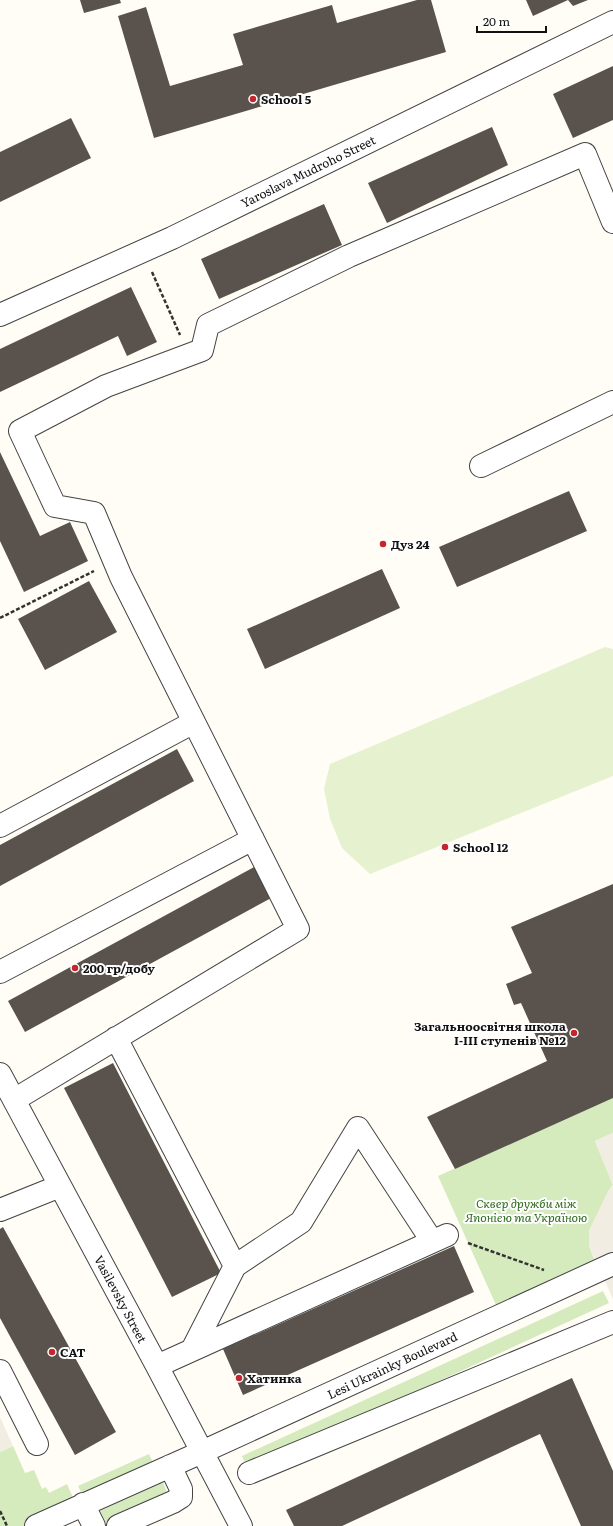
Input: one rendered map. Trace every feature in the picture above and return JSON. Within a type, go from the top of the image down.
[{"type":"street","name":"Yaroslava Mudroho Street","points":[[0,315],[142,251],[613,22]]},
{"type":"street","points":[[14,1100],[298,929],[114,561],[94,513],[55,506],[20,431],[106,386],[202,350],[208,325],[349,256],[585,154],[613,222]]},
{"type":"street","points":[[481,466],[613,402]]},
{"type":"street","points":[[0,826],[194,722]]},
{"type":"street","points":[[0,972],[253,839]]},
{"type":"street","points":[[116,1038],[235,1266]]},
{"type":"street","name":"Vasilevsky Street","points":[[0,1074],[241,1526]]},
{"type":"street","points":[[157,1366],[440,1238],[358,1128],[301,1222],[235,1266],[192,1350]]},
{"type":"street","points":[[0,1210],[60,1186]]},
{"type":"street","name":"Lesi Ukrainky Boulevard","points":[[36,1526],[202,1452],[613,1264]]},
{"type":"street","points":[[248,1473],[613,1322]]},
{"type":"street","points":[[0,1371],[37,1444]]},
{"type":"street","points":[[118,1526],[173,1502],[181,1496],[181,1489],[170,1466]]},
{"type":"street","points":[[83,1504],[94,1526]]},
{"type":"path","points":[[142,251],[190,355]]},
{"type":"path","points":[[0,618],[114,561]]},
{"type":"path","points":[[440,1238],[576,1281]]},
{"type":"path","points":[[0,1511],[7,1526]]},
{"type":"green space","points":[[605,647],[613,649],[613,776],[370,874],[342,848],[330,819],[324,789],[330,764]]},
{"type":"green space","name":"Сквер дружби між Японією та Україною","points":[[613,1098],[613,1133],[595,1141],[613,1185],[609,1190],[589,1231],[589,1246],[595,1261],[496,1305],[438,1176]]},
{"type":"green space","points":[[603,1291],[609,1303],[247,1469],[242,1456]]},
{"type":"green space","points":[[13,1446],[25,1473],[34,1470],[42,1489],[46,1487],[49,1493],[67,1484],[77,1507],[35,1526],[0,1526],[0,1452]]},
{"type":"green space","points":[[149,1454],[156,1469],[85,1500],[78,1486]]},
{"type":"green space","points":[[162,1480],[168,1495],[100,1525],[93,1511]]},
{"type":"shaded area","points":[[613,1133],[613,1185],[595,1141]]},
{"type":"shaded area","points":[[613,1186],[613,1299],[589,1246],[589,1231],[609,1190]]},
{"type":"shaded area","points":[[0,1417],[13,1446],[0,1452]]},
{"type":"building","points":[[80,0],[120,0],[121,3],[84,13]]},
{"type":"building","points":[[417,0],[431,0],[446,52],[154,138],[118,16],[146,7],[170,86],[243,65],[233,34],[332,5],[337,23]]},
{"type":"building","points":[[526,0],[568,0],[533,16]]},
{"type":"building","points":[[568,0],[588,0],[573,6]]},
{"type":"building","points":[[613,66],[613,120],[573,138],[553,94]]},
{"type":"building","points":[[71,118],[91,158],[0,202],[0,152]]},
{"type":"building","points":[[492,127],[508,165],[387,223],[368,183]]},
{"type":"building","points":[[324,204],[342,245],[219,299],[201,259]]},
{"type":"building","points":[[131,287],[157,342],[127,356],[118,336],[0,392],[0,349]]},
{"type":"building","points":[[0,452],[40,536],[70,522],[88,561],[24,592],[0,541]]},
{"type":"building","points":[[569,491],[587,531],[457,587],[439,547]]},
{"type":"building","points":[[382,569],[400,608],[265,669],[247,629]]},
{"type":"building","points":[[89,581],[117,632],[45,670],[18,619]]},
{"type":"building","points":[[177,749],[194,781],[0,886],[0,845]]},
{"type":"building","points":[[256,866],[273,897],[25,1032],[8,1001]]},
{"type":"building","name":"Загальноосвітня школа І-ІІІ ступенів №12","points":[[613,884],[613,1098],[455,1169],[427,1117],[547,1061],[521,1003],[514,1005],[506,984],[532,973],[511,927]]},
{"type":"building","points":[[113,1063],[221,1273],[172,1297],[64,1088]]},
{"type":"building","points":[[3,1227],[116,1432],[75,1455],[0,1318],[0,1229]]},
{"type":"building","points":[[454,1246],[474,1292],[243,1395],[223,1349]]},
{"type":"building","points":[[572,1378],[613,1471],[613,1526],[581,1526],[540,1434],[342,1526],[294,1526],[286,1510]]},
{"type":"place","name":"School 5","points":[[253,99]]},
{"type":"place","name":"Дуз 24","points":[[383,544]]},
{"type":"place","name":"School 12","points":[[445,847]]},
{"type":"place","name":"200 гр/добу","points":[[75,968]]},
{"type":"place","name":"Загальноосвітня школа І-ІІІ ступенів №12","points":[[574,1033]]},
{"type":"place","name":"САТ","points":[[52,1352]]},
{"type":"place","name":"Хатинка","points":[[239,1378]]}]
